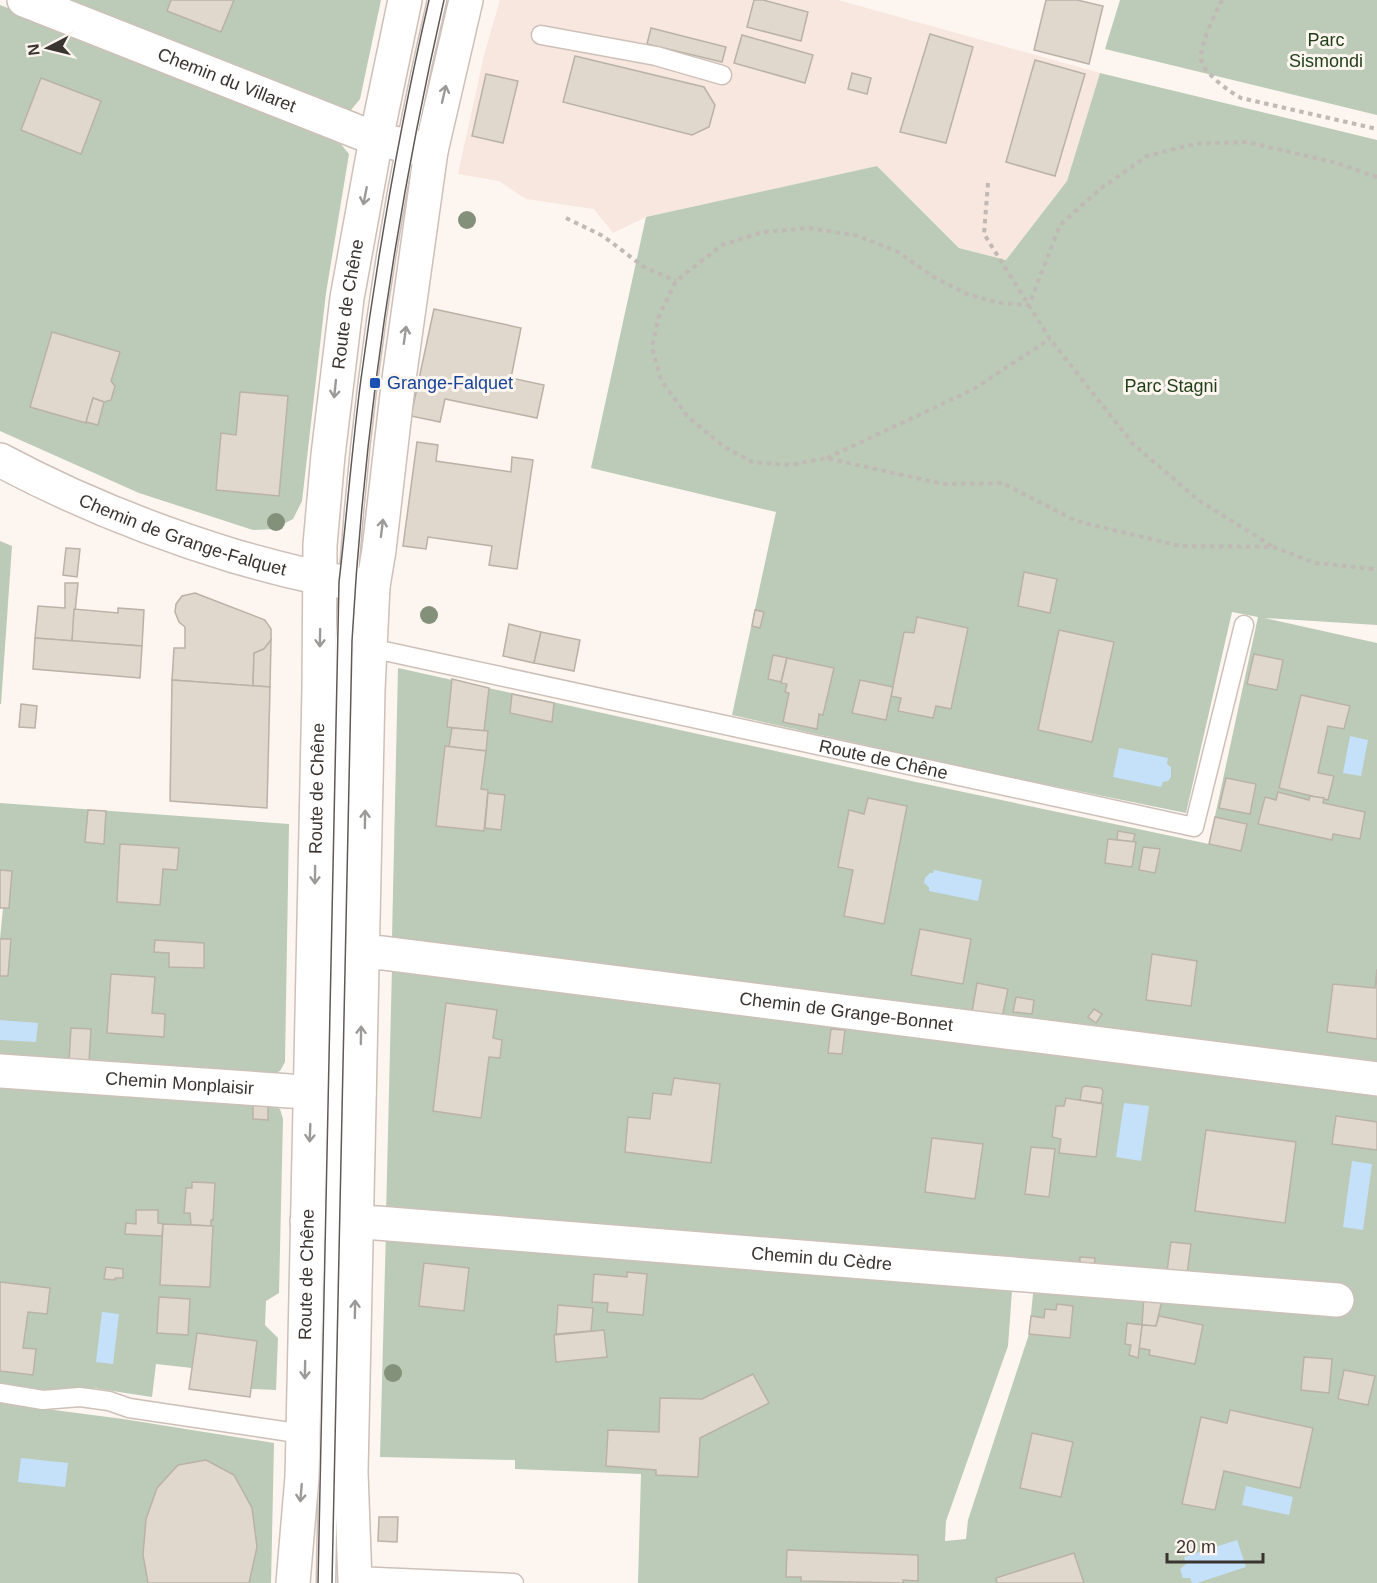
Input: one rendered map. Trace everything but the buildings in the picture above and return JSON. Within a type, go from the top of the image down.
[{"type":"main road","name":"Chemin du Villaret","points":[[24,0],[404,146]]},
{"type":"main road","name":"Route de Chêne","points":[[345,1581],[351,1472],[332,1222],[347,583],[380,550],[398,386],[405,0]]},
{"type":"main road","name":"Route de Chêne","points":[[293,1583],[302,1477],[303,1434],[332,1222],[338,951],[369,650],[347,583],[325,487],[336,378],[351,275],[466,0]]},
{"type":"main road","name":"Chemin de Grange-Falquet","points":[[0,460],[106,511],[180,539],[347,583]]},
{"type":"main road","name":"Chemin de Grange-Bonnet","points":[[338,951],[1377,1079]]},
{"type":"main road","name":"Chemin Monplaisir","points":[[0,1071],[335,1093]]},
{"type":"main road","name":"Chemin du Cèdre","points":[[332,1222],[1337,1300]]},
{"type":"lane","points":[[404,146],[437,0]]},
{"type":"lane","points":[[541,35],[656,56],[722,75]]},
{"type":"lane","name":"Route de Chêne","points":[[369,650],[389,652],[1194,827],[1244,625]]},
{"type":"lane","points":[[0,1393],[43,1400],[90,1398],[109,1401],[129,1408],[303,1434]]},
{"type":"lane","points":[[345,1581],[514,1583]]},
{"type":"path","points":[[1222,0],[1210,24],[1200,59],[1227,91],[1241,98],[1377,129]]},
{"type":"path","points":[[1029,305],[1060,225],[1100,189],[1147,156],[1194,144],[1247,142],[1337,163],[1377,177]]},
{"type":"path","points":[[988,183],[984,234],[1050,339],[1133,444],[1198,500],[1273,547],[1316,563],[1377,568]]},
{"type":"path","points":[[566,218],[603,236],[644,267],[676,281]]},
{"type":"path","points":[[1029,305],[1001,303],[969,295],[932,276],[898,252],[859,236],[809,228],[763,232],[722,246],[676,281],[659,316],[652,347],[661,380],[687,416],[723,446],[752,462],[791,465],[826,458],[972,390],[1050,339]]},
{"type":"path","points":[[826,458],[943,484],[1002,483],[1076,521],[1180,546],[1273,547]]},
{"type":"shaded area","points":[[500,0],[838,0],[1100,73],[1067,181],[1006,260],[960,248],[877,166],[646,217],[613,233],[594,209],[526,199],[499,181],[458,174],[484,55]]},
{"type":"green space","points":[[53,0],[381,0],[360,99],[351,110],[338,110]]},
{"type":"green space","name":"Parc Sismondi","points":[[1120,0],[1377,0],[1377,115],[1105,49]]},
{"type":"green space","points":[[0,5],[330,131],[349,154],[326,293],[302,501],[293,519],[274,529],[253,530],[139,493],[0,431]]},
{"type":"green space","name":"Parc Stagni","points":[[1100,73],[1377,140],[1377,625],[1264,618],[1377,643],[1377,1068],[397,942],[392,937],[398,668],[1209,844],[1258,617],[1232,612],[1186,813],[975,770],[732,715],[776,512],[591,468],[646,217],[877,166],[959,248],[1006,260],[1067,181]]},
{"type":"green space","points":[[0,541],[12,546],[1,704],[0,704]]},
{"type":"green space","points":[[0,803],[289,824],[285,1062],[280,1071],[269,1076],[0,1054],[0,939],[3,908],[0,908]]},
{"type":"green space","points":[[392,967],[1377,1093],[1377,1583],[638,1583],[641,1474],[515,1469],[515,1460],[380,1457],[386,1230],[995,1279],[1012,1291],[1008,1346],[946,1521],[945,1541],[966,1539],[968,1520],[1029,1334],[1034,1284],[1341,1308],[1343,1294],[386,1215]]},
{"type":"green space","points":[[0,1084],[272,1105],[280,1109],[283,1119],[279,1293],[266,1301],[265,1325],[278,1338],[276,1390],[251,1389],[257,1341],[197,1333],[192,1368],[156,1364],[152,1397],[93,1388],[39,1390],[0,1384]]},
{"type":"green space","points":[[0,1403],[123,1419],[274,1443],[271,1583],[0,1583]]},
{"type":"water","points":[[1350,736],[1368,740],[1361,776],[1343,773]]},
{"type":"water","points":[[1119,748],[1168,758],[1167,764],[1171,767],[1171,777],[1168,781],[1163,782],[1161,787],[1113,777]]},
{"type":"water","points":[[934,870],[982,880],[978,901],[929,891],[929,887],[924,883],[925,878]]},
{"type":"water","points":[[0,1020],[38,1023],[36,1042],[0,1040]]},
{"type":"water","points":[[1124,1103],[1149,1106],[1141,1161],[1116,1157]]},
{"type":"water","points":[[1352,1161],[1372,1164],[1363,1230],[1343,1227]]},
{"type":"water","points":[[102,1312],[119,1314],[113,1364],[96,1362]]},
{"type":"water","points":[[21,1458],[68,1463],[65,1487],[18,1482]]},
{"type":"water","points":[[1246,1486],[1293,1497],[1289,1515],[1242,1505]]},
{"type":"water","points":[[1237,1540],[1246,1567],[1197,1583],[1192,1583],[1190,1578],[1183,1578],[1180,1569],[1186,1564],[1184,1557]]},
{"type":"tram line","points":[[318,1583],[339,582],[358,404],[375,284],[399,141],[429,0]]},
{"type":"tram line","points":[[332,1583],[352,641],[357,560],[384,318],[411,159],[444,0]]},
{"type":"place","name":"Grange-Falquet","points":[[375,383]]}]
